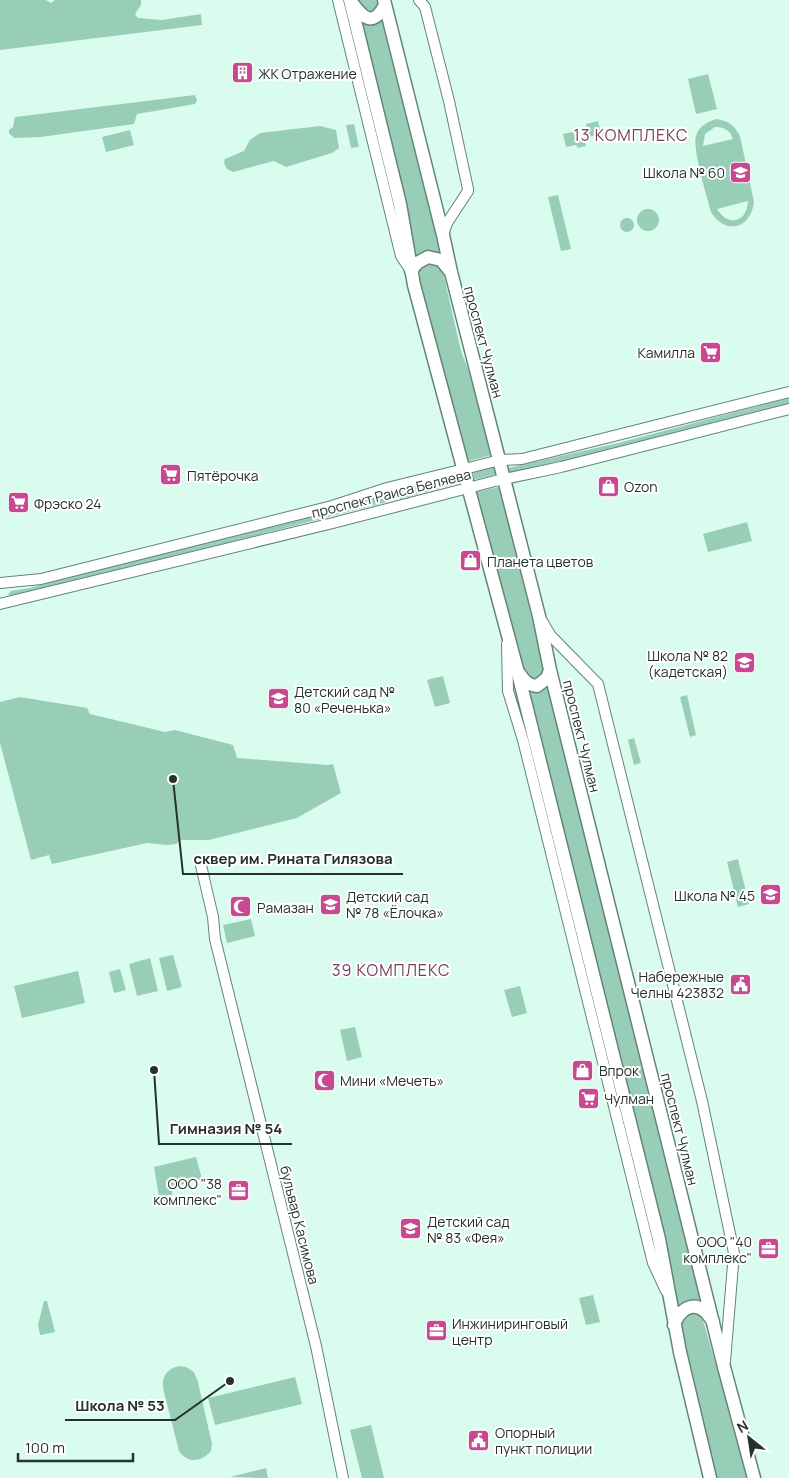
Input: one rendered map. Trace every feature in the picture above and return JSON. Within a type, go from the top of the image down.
[{"type":"main road","points":[[346,0],[362,16],[367,18],[374,18],[380,14],[384,2]]},
{"type":"main road","points":[[346,0],[400,204],[411,271],[517,669],[659,1239],[674,1325],[710,1478]]},
{"type":"main road","name":"проспект Чулман","points":[[384,2],[443,234],[450,272],[505,479],[539,616],[550,670],[724,1367],[754,1478]]},
{"type":"main road","points":[[411,271],[417,263],[428,257],[442,260],[450,272]]},
{"type":"main road","points":[[517,669],[524,681],[530,685],[537,686],[547,678],[550,670]]},
{"type":"main road","points":[[674,1325],[677,1315],[683,1310],[696,1307],[704,1310],[713,1321]]},
{"type":"street","points":[[419,0],[425,7],[449,101],[468,191],[443,234]]},
{"type":"street","name":"проспект Раиса Беляева","points":[[5,583],[42,579],[332,506],[387,488],[500,460],[522,459],[789,392]]},
{"type":"street","name":"проспект Раиса Беляева","points":[[0,604],[505,479],[561,467],[789,409]]},
{"type":"street","points":[[387,488],[396,495],[395,503],[390,508]]},
{"type":"street","points":[[5,583],[4,592],[7,599],[11,601]]},
{"type":"street","points":[[539,616],[551,636],[598,684],[702,1101],[734,1253],[724,1367]]},
{"type":"street","points":[[506,633],[508,691],[523,740],[653,1263],[669,1299]]},
{"type":"street","name":"бульвар Касимова","points":[[200,862],[214,917],[215,938],[316,1346],[343,1478]]},
{"type":"green space","points":[[0,0],[46,0],[51,3],[55,0],[141,0],[141,5],[135,14],[138,18],[162,20],[201,14],[202,25],[0,50]]},
{"type":"green space","points":[[357,0],[380,0],[377,11],[367,13]]},
{"type":"green space","points":[[383,17],[443,255],[432,251],[422,254],[415,259],[360,22],[371,24]]},
{"type":"green space","points":[[708,74],[717,109],[696,114],[688,79]]},
{"type":"green space","points":[[195,95],[197,100],[195,104],[137,114],[134,124],[41,137],[14,138],[9,133],[9,130],[13,127],[15,117]]},
{"type":"green space","points":[[716,119],[728,122],[736,129],[740,136],[754,202],[748,218],[737,226],[724,224],[717,220],[711,212],[696,151],[697,133],[701,127]],"holes":[[[715,127],[726,130],[733,139],[703,146],[705,134]],[[748,201],[744,214],[736,220],[726,218],[717,209]]]},
{"type":"green space","points":[[598,121],[600,130],[613,127],[614,131],[589,137],[586,124]]},
{"type":"green space","points":[[354,124],[359,147],[351,148],[346,125]]},
{"type":"green space","points":[[320,126],[336,130],[339,148],[332,153],[286,167],[274,161],[233,172],[227,169],[224,163],[225,159],[244,151],[250,140],[260,133]]},
{"type":"green space","points":[[130,130],[134,145],[106,152],[102,137]]},
{"type":"green space","points":[[577,131],[580,141],[585,140],[586,146],[578,148],[576,145],[566,147],[563,134]]},
{"type":"green space","points":[[558,195],[571,249],[561,251],[548,197]]},
{"type":"green space","points":[[648,209],[656,212],[659,220],[656,228],[648,231],[640,228],[637,220],[640,212]]},
{"type":"green space","points":[[624,218],[630,218],[634,225],[630,232],[624,232],[620,228],[620,222]]},
{"type":"green space","points":[[432,262],[437,264],[443,272],[461,351],[472,380],[492,455],[468,461],[426,312],[419,280],[420,267]]},
{"type":"green space","points":[[789,398],[789,405],[509,474],[508,468],[618,443]]},
{"type":"green space","points":[[495,467],[497,474],[473,480],[471,473]]},
{"type":"green space","points":[[458,476],[460,483],[400,499],[398,492]]},
{"type":"green space","points":[[499,487],[545,669],[545,673],[534,682],[526,675],[476,492]]},
{"type":"green space","points":[[389,494],[393,496],[390,501],[12,598],[8,594],[11,591],[30,588],[57,579]]},
{"type":"green space","points":[[747,522],[752,541],[708,552],[703,534]]},
{"type":"green space","points":[[443,676],[450,703],[435,707],[427,680]]},
{"type":"green space","points":[[549,683],[705,1306],[676,1310],[526,691],[533,693],[539,691]]},
{"type":"green space","points":[[687,695],[696,735],[690,737],[680,697]]},
{"type":"green space","points":[[20,697],[87,708],[90,714],[165,732],[175,730],[233,745],[237,758],[333,764],[341,793],[297,818],[209,840],[181,840],[176,844],[168,845],[147,843],[52,864],[49,855],[31,860],[0,743],[0,702]]},
{"type":"green space","points":[[634,738],[641,763],[634,765],[628,740]]},
{"type":"green space","points":[[738,859],[749,904],[738,907],[727,862]]},
{"type":"green space","points":[[251,919],[255,936],[227,943],[223,925]]},
{"type":"green space","points":[[173,955],[182,987],[167,991],[159,958]]},
{"type":"green space","points":[[150,958],[158,991],[137,996],[129,964]]},
{"type":"green space","points":[[120,969],[126,990],[114,993],[109,972]]},
{"type":"green space","points":[[78,971],[85,1003],[22,1018],[14,986]]},
{"type":"green space","points":[[520,986],[527,1013],[512,1017],[504,990]]},
{"type":"green space","points":[[355,1027],[362,1057],[347,1061],[340,1030]]},
{"type":"green space","points":[[196,1157],[202,1179],[173,1187],[171,1200],[160,1203],[154,1167]]},
{"type":"green space","points":[[593,1295],[600,1322],[586,1325],[579,1298]]},
{"type":"green space","points":[[44,1301],[47,1301],[55,1332],[40,1335],[38,1325]]},
{"type":"green space","points":[[691,1313],[700,1315],[703,1320],[747,1478],[717,1478],[680,1326],[681,1320]]},
{"type":"green space","points":[[178,1366],[186,1367],[194,1372],[212,1444],[211,1451],[207,1455],[195,1460],[186,1458],[179,1451],[163,1388],[163,1380],[166,1374],[170,1369]]},
{"type":"green space","points":[[295,1377],[302,1404],[215,1425],[208,1398]]},
{"type":"green space","points":[[371,1425],[384,1478],[362,1478],[350,1430]]},
{"type":"green space","points":[[266,1468],[268,1478],[230,1477]]},
{"type":"place","name":"ЖК Отражение","points":[[242,73]]},
{"type":"place","name":"Школа № 60","points":[[741,172]]},
{"type":"place","name":"Камилла","points":[[711,352]]},
{"type":"place","name":"Пятёрочка","points":[[171,475]]},
{"type":"place","name":"Ozon","points":[[608,486]]},
{"type":"place","name":"Фрэско 24","points":[[18,503]]},
{"type":"place","name":"Планета цветов","points":[[471,561]]},
{"type":"place","name":"Школа № 82 (кадетская)","points":[[744,663]]},
{"type":"place","name":"Детский сад № 80 «Реченька»","points":[[278,699]]},
{"type":"place","name":"сквер им. Рината Гилязова","points":[[173,779]]},
{"type":"place","name":"Школа № 45","points":[[771,895]]},
{"type":"place","name":"Детский сад № 78 «Ёлочка»","points":[[330,904]]},
{"type":"place","name":"Рамазан","points":[[241,907]]},
{"type":"place","name":"Набережные Челны 423832","points":[[740,984]]},
{"type":"place","name":"Гимназия № 54","points":[[154,1070]]},
{"type":"place","name":"Впрок","points":[[583,1070]]},
{"type":"place","name":"Мини «Мечеть»","points":[[324,1080]]},
{"type":"place","name":"Чулман","points":[[588,1098]]},
{"type":"place","name":"ООО \"38 комплекс\"","points":[[238,1191]]},
{"type":"place","name":"Детский сад № 83 «Фея»","points":[[411,1229]]},
{"type":"place","name":"ООО \"40 комплекс\"","points":[[768,1249]]},
{"type":"place","name":"Инжиниринговый центр","points":[[436,1331]]},
{"type":"place","name":"Школа № 53","points":[[230,1381]]},
{"type":"place","name":"Опорный пункт полиции","points":[[479,1440]]},
{"type":"district","name":"13 КОМПЛЕКС","points":[[631,135]]},
{"type":"district","name":"39 КОМПЛЕКС","points":[[391,970]]}]
